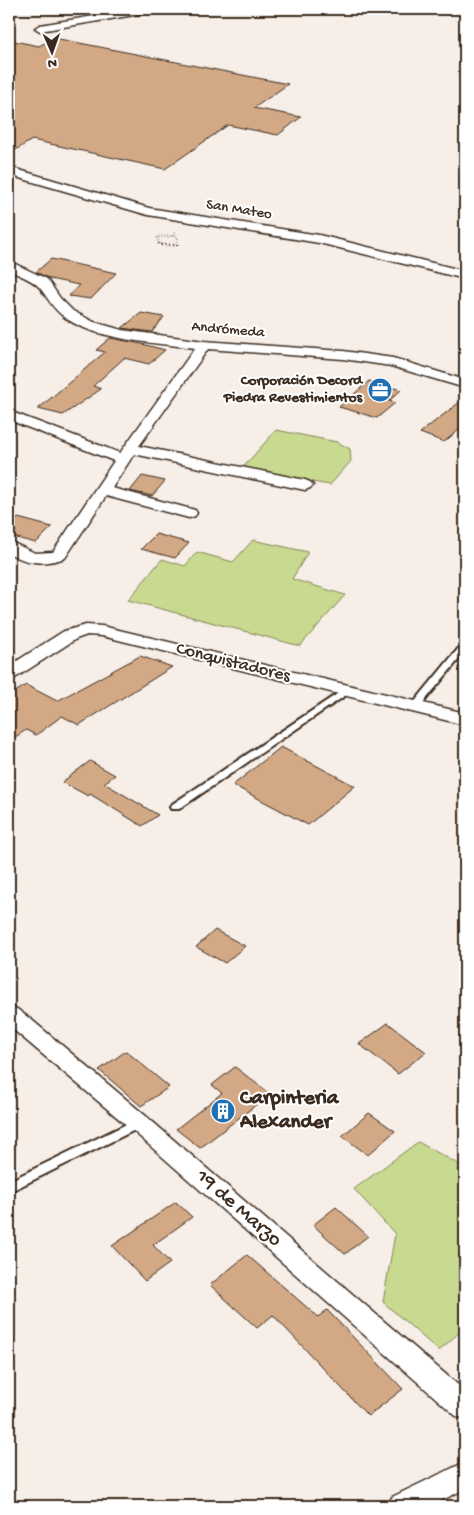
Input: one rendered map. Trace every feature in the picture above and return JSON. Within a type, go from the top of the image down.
[{"type":"street","points":[[40,28],[152,9]]},
{"type":"street","name":"San Mateo","points":[[9,171],[151,212],[319,239],[465,275]]},
{"type":"street","name":"Andrómeda","points":[[9,265],[42,282],[68,314],[89,325],[121,334],[204,345],[343,355],[392,362],[465,384]]},
{"type":"street","points":[[9,546],[25,557],[40,560],[59,555],[126,454],[204,345]]},
{"type":"street","points":[[9,415],[126,454],[305,485]]},
{"type":"street","points":[[103,490],[189,513]]},
{"type":"street","name":"Conquistadores","points":[[9,674],[70,635],[86,630],[102,631],[465,720]]},
{"type":"street","name":"19 de Marzo","points":[[9,1015],[139,1123],[465,1407]]},
{"type":"street","points":[[402,1506],[465,1475]]},
{"type":"lane","points":[[415,707],[465,646]]},
{"type":"lane","points":[[175,806],[346,690]]},
{"type":"lane","points":[[9,1188],[139,1123]]},
{"type":"path","points":[[151,212],[153,218],[174,228],[173,236]]},
{"type":"path","points":[[173,236],[178,237],[177,244],[159,245],[157,237],[173,236]]},
{"type":"green space","points":[[276,430],[337,442],[350,449],[351,461],[330,485],[241,470]]},
{"type":"green space","points":[[253,540],[308,552],[292,579],[345,595],[300,646],[128,600],[162,559],[185,566],[197,552],[233,562]]},
{"type":"green space","points":[[418,1142],[460,1165],[465,1159],[465,1327],[439,1351],[383,1302],[395,1234],[354,1189]]},
{"type":"building","points":[[54,38],[288,84],[254,108],[301,117],[278,135],[228,125],[165,169],[32,140],[9,154],[9,40],[39,46]]},
{"type":"building","points":[[51,259],[116,273],[91,299],[69,296],[79,285],[50,279],[36,272]]},
{"type":"building","points":[[141,313],[164,317],[152,332],[122,328]]},
{"type":"building","points":[[110,338],[165,350],[149,364],[124,358],[93,386],[101,389],[63,415],[38,409],[105,352],[96,350]]},
{"type":"building","points":[[369,381],[401,390],[389,401],[395,403],[377,418],[339,407]]},
{"type":"building","points":[[465,398],[465,425],[444,442],[420,433]]},
{"type":"building","points":[[142,476],[165,481],[152,496],[130,491]]},
{"type":"building","points":[[18,518],[52,527],[36,543],[9,536],[9,527]]},
{"type":"building","points":[[156,534],[189,543],[175,558],[141,549]]},
{"type":"building","points":[[140,656],[172,667],[79,725],[62,716],[36,735],[26,730],[9,741],[9,696],[26,685],[57,701]]},
{"type":"building","points":[[281,747],[355,786],[308,825],[233,785]]},
{"type":"building","points":[[90,761],[115,775],[104,783],[158,815],[142,826],[90,794],[88,796],[62,782]]},
{"type":"building","points":[[215,930],[245,946],[225,963],[196,947]]},
{"type":"building","points":[[388,1023],[426,1052],[398,1074],[359,1044]]},
{"type":"building","points":[[126,1051],[169,1087],[141,1106],[99,1070]]},
{"type":"building","name":"Carpinteria Alexander","points":[[235,1067],[270,1094],[200,1148],[176,1129],[222,1093],[212,1085]]},
{"type":"building","points":[[369,1113],[395,1131],[368,1155],[342,1136]]},
{"type":"building","points":[[176,1202],[192,1217],[153,1245],[170,1263],[145,1281],[112,1246]]},
{"type":"building","points":[[336,1207],[368,1236],[345,1254],[313,1225]]},
{"type":"building","points":[[247,1255],[318,1317],[327,1310],[403,1389],[368,1416],[273,1315],[257,1328],[210,1285]]},
{"type":"place","name":"Corporación Decord Piedra Revestimientos","points":[[380,390]]},
{"type":"place","name":"Carpinteria Alexander","points":[[223,1111]]}]
